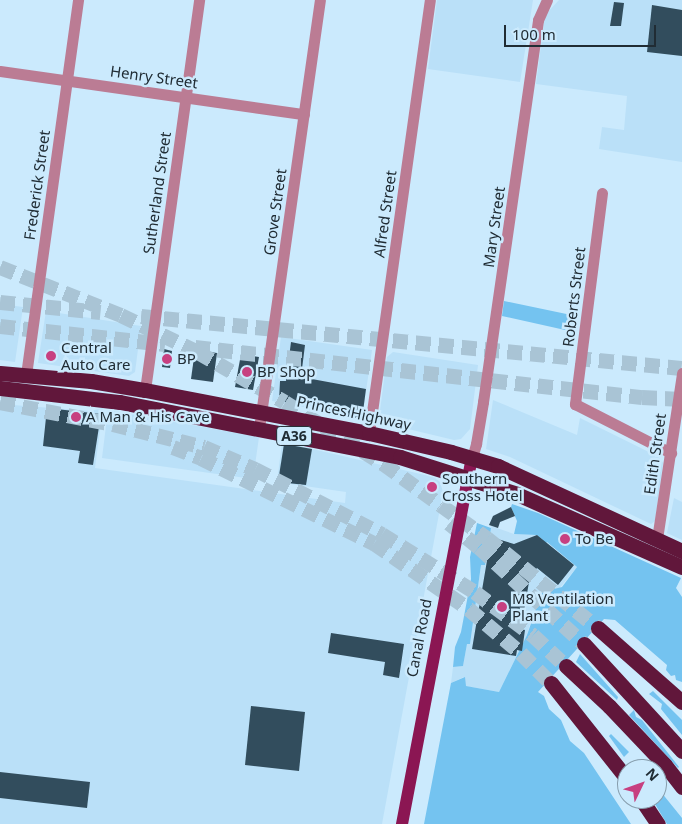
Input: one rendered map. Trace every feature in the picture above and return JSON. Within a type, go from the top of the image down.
[{"type":"highway","name":"Princes Highway","points":[[0,373],[145,390],[369,433],[472,458],[498,466],[682,551]]},
{"type":"highway","name":"A36","points":[[0,388],[120,402],[378,452],[466,477],[517,494],[682,568]]},
{"type":"highway","points":[[598,628],[682,702]]},
{"type":"highway","points":[[584,644],[682,751]]},
{"type":"highway","points":[[566,666],[615,713],[682,787]]},
{"type":"highway","points":[[550,683],[617,766]]},
{"type":"highway","points":[[645,809],[653,824]]},
{"type":"highway","points":[[647,809],[658,824]]},
{"type":"main road","name":"Canal Road","points":[[402,824],[466,477],[472,458]]},
{"type":"street","name":"Frederick Street","points":[[26,375],[78,0]]},
{"type":"street","name":"Sutherland Street","points":[[145,390],[199,0]]},
{"type":"street","name":"Grove Street","points":[[259,428],[320,0]]},
{"type":"street","name":"Alfred Street","points":[[369,433],[430,0]]},
{"type":"street","name":"Mary Street","points":[[472,458],[482,411],[538,20],[547,0]]},
{"type":"street","name":"Henry Street","points":[[0,71],[304,114]]},
{"type":"street","name":"Roberts Street","points":[[602,194],[575,404],[671,453]]},
{"type":"street","name":"Edith Street","points":[[657,539],[682,373]]},
{"type":"shaded area","points":[[437,0],[533,0],[520,82],[428,69]]},
{"type":"shaded area","points":[[559,0],[682,0],[682,162],[599,149],[602,127],[624,130],[627,96],[536,84],[545,15]]},
{"type":"shaded area","points":[[504,301],[576,316],[574,332],[502,316]]},
{"type":"shaded area","points":[[0,304],[23,307],[15,362],[0,360]]},
{"type":"shaded area","points":[[46,311],[141,326],[135,372],[129,376],[38,363]]},
{"type":"shaded area","points":[[281,337],[372,350],[362,418],[272,401]]},
{"type":"shaded area","points":[[393,352],[478,365],[470,429],[461,439],[454,440],[383,423],[379,418],[387,357]]},
{"type":"shaded area","points":[[493,400],[577,435],[580,418],[659,457],[663,463],[655,521],[651,524],[510,457],[486,449]]},
{"type":"shaded area","points":[[0,404],[90,411],[103,408],[95,468],[345,503],[346,492],[277,482],[282,442],[425,475],[435,478],[440,482],[443,492],[382,824],[0,824]]},
{"type":"shaded area","points":[[108,410],[259,437],[253,479],[102,458]]},
{"type":"shaded area","points":[[674,498],[682,502],[682,540],[667,533]]},
{"type":"shaded area","points":[[512,504],[538,513],[681,578],[676,588],[682,597],[682,682],[676,680],[675,675],[671,676],[666,670],[667,665],[615,620],[604,619],[538,692],[544,696],[549,709],[561,720],[570,741],[584,753],[617,803],[617,809],[621,809],[631,824],[424,824],[451,683],[465,677],[466,686],[499,692],[527,635],[542,592],[562,587],[577,567],[547,542],[545,544],[542,542],[543,540],[537,535],[514,534],[517,521],[511,507]]},
{"type":"shaded area","points":[[477,523],[491,528],[485,565],[481,565],[470,644],[467,644],[463,666],[453,667],[455,647],[461,632],[471,579],[470,557]]},
{"type":"shaded area","name":"M8 Ventilation Plant","points":[[491,526],[514,534],[537,535],[544,540],[542,542],[546,542],[577,567],[530,624],[527,635],[499,692],[465,686],[464,677],[451,683],[453,667],[463,666],[467,644],[470,644],[481,565],[485,565]]},
{"type":"shaded area","points":[[580,654],[618,697],[617,700],[576,662]]},
{"type":"shaded area","points":[[653,691],[682,720],[682,735],[661,709],[662,704],[649,694]]},
{"type":"shaded area","points":[[634,710],[636,717],[642,720],[678,768],[629,715]]},
{"type":"shaded area","points":[[611,734],[629,752],[624,757],[609,736]]},
{"type":"shaded area","points":[[667,799],[682,818],[682,824],[667,824],[658,809],[667,809]]},
{"type":"building","points":[[614,2],[624,3],[621,26],[610,26]]},
{"type":"building","points":[[652,5],[682,10],[682,56],[647,52]]},
{"type":"building","points":[[291,342],[305,345],[301,377],[366,389],[362,419],[344,416],[344,414],[316,406],[279,401],[280,381],[286,381]]},
{"type":"building","name":"BP","points":[[164,349],[172,351],[170,368],[162,367]]},
{"type":"building","points":[[195,350],[217,353],[213,382],[191,379]]},
{"type":"building","name":"BP Shop","points":[[241,354],[259,357],[253,390],[235,387]]},
{"type":"building","points":[[47,408],[101,414],[93,465],[78,463],[80,451],[43,446]]},
{"type":"building","points":[[284,444],[312,449],[306,485],[278,482]]},
{"type":"building","points":[[511,507],[515,516],[500,522],[498,528],[489,525],[493,516]]},
{"type":"building","name":"M8 Ventilation Plant","points":[[537,535],[574,565],[558,585],[537,568],[530,576],[521,629],[525,630],[522,651],[517,650],[516,656],[472,649],[491,537],[514,544]]},
{"type":"building","points":[[331,633],[404,644],[399,678],[383,675],[385,662],[328,653]]},
{"type":"building","points":[[251,706],[305,712],[299,771],[245,765]]},
{"type":"building","points":[[0,772],[90,782],[87,808],[0,798]]},
{"type":"tunnel","points":[[0,267],[121,315],[198,352],[285,402],[384,464],[487,538],[598,628]]},
{"type":"tunnel","points":[[0,302],[101,312]]},
{"type":"tunnel","points":[[141,316],[682,368]]},
{"type":"tunnel","points":[[0,326],[165,344]]},
{"type":"tunnel","points":[[195,347],[642,397],[682,399]]},
{"type":"tunnel","points":[[0,402],[113,424],[204,447],[255,469],[382,534],[475,592],[533,635],[566,666]]},
{"type":"tunnel","points":[[173,447],[201,458],[374,543],[469,609],[521,653],[551,683]]},
{"type":"tunnel","points":[[449,523],[479,547],[584,644]]},
{"type":"place","name":"Central Auto Care","points":[[51,356]]},
{"type":"place","name":"BP","points":[[167,359]]},
{"type":"place","name":"BP Shop","points":[[247,372]]},
{"type":"place","name":"A Man & His Cave","points":[[76,417]]},
{"type":"place","name":"Southern Cross Hotel","points":[[432,487]]},
{"type":"place","name":"To Be","points":[[565,539]]},
{"type":"place","name":"M8 Ventilation Plant","points":[[502,607]]}]
